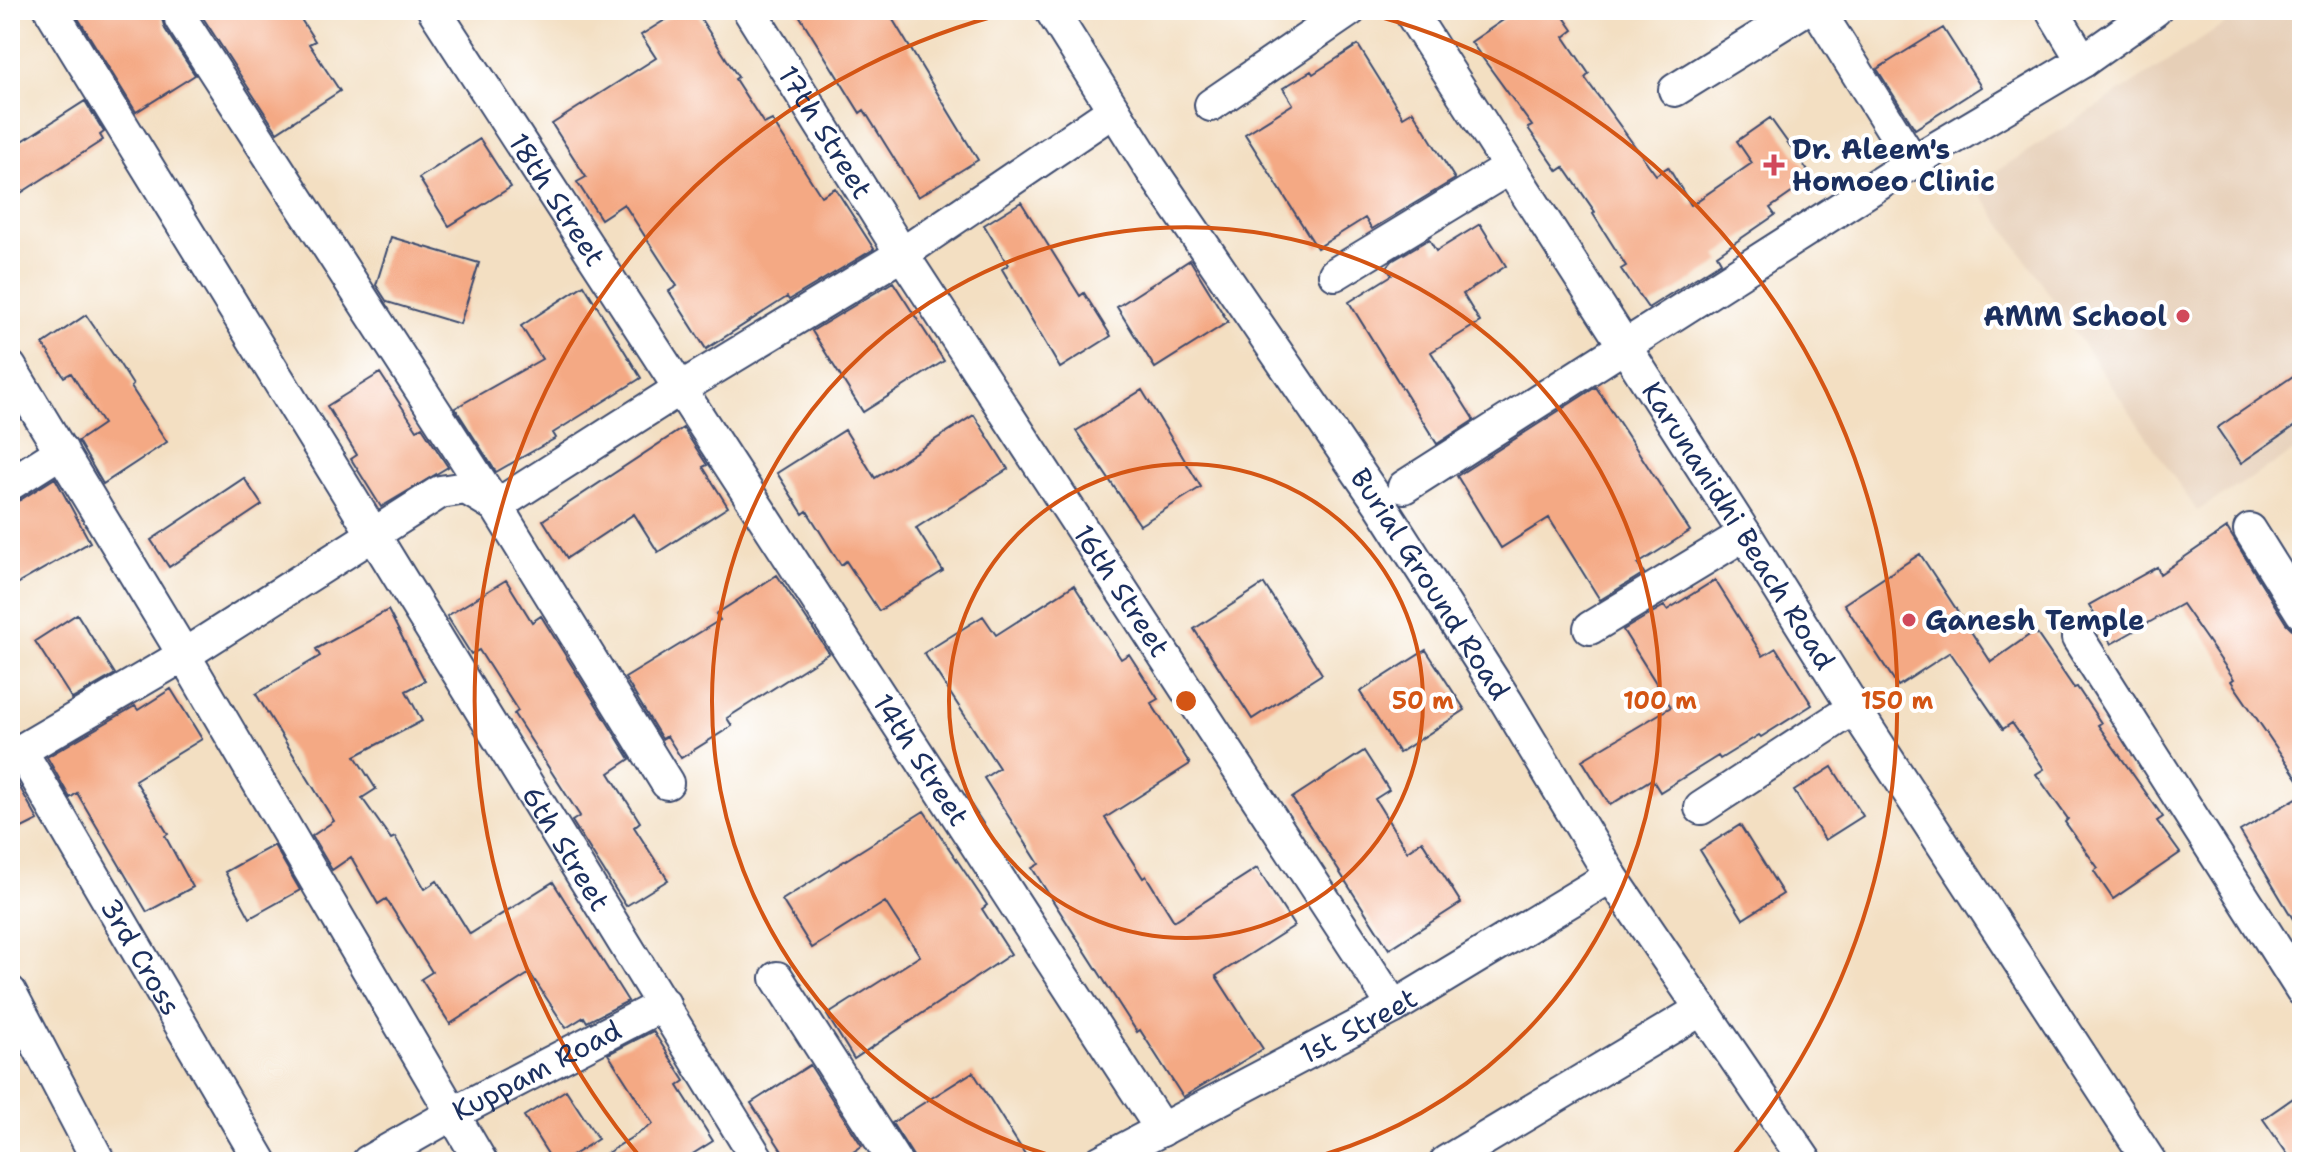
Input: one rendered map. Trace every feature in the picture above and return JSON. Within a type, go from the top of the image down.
[{"type":"street","name":"6th Street","points":[[51,10],[759,1162]]},
{"type":"street","name":"18th Street","points":[[434,10],[681,388]]},
{"type":"street","name":"17th Street","points":[[749,10],[902,254]]},
{"type":"street","name":"Burial Ground Road","points":[[1051,10],[1114,110],[1380,504],[1506,701],[1611,876],[1806,1162]]},
{"type":"street","points":[[1211,105],[1350,10]]},
{"type":"street","points":[[1675,90],[1804,10]]},
{"type":"street","points":[[1818,10],[1913,162]]},
{"type":"street","points":[[2052,10],[2083,61]]},
{"type":"street","points":[[1404,487],[1913,162],[2083,61],[2155,10]]},
{"type":"street","name":"Karunanidhi Beach Road","points":[[1422,15],[1509,168],[1854,708],[2150,1162]]},
{"type":"street","points":[[181,19],[496,506],[667,783]]},
{"type":"street","points":[[496,506],[681,388],[902,254],[1114,110]]},
{"type":"street","points":[[1335,274],[1509,168]]},
{"type":"street","name":"16th Street","points":[[902,254],[1394,1007]]},
{"type":"street","points":[[10,367],[184,655],[481,1162]]},
{"type":"street","name":"14th Street","points":[[681,388],[1162,1130]]},
{"type":"street","points":[[10,484],[62,451]]},
{"type":"street","points":[[16,754],[184,655],[440,492],[466,488],[496,506]]},
{"type":"street","points":[[2250,530],[2302,613]]},
{"type":"street","points":[[1590,628],[1745,534]]},
{"type":"street","points":[[2078,638],[2302,990]]},
{"type":"street","points":[[1701,808],[1854,708]]},
{"type":"street","name":"3rd Cross","points":[[16,754],[261,1162]]},
{"type":"street","name":"1st Street","points":[[1100,1162],[1394,1007],[1611,876]]},
{"type":"street","points":[[777,978],[895,1162]]},
{"type":"street","points":[[10,992],[99,1162]]},
{"type":"street","name":"Kuppam Road","points":[[368,1162],[452,1114],[664,1004]]},
{"type":"street","points":[[1446,1162],[1702,1009]]},
{"type":"shaded area","name":"AMM School","points":[[2247,10],[2302,10],[2302,447],[2197,511],[1975,185]]},
{"type":"building","points":[[73,10],[164,10],[162,19],[165,29],[195,75],[136,112]]},
{"type":"building","points":[[198,10],[295,10],[315,41],[309,44],[340,91],[277,132]]},
{"type":"building","points":[[681,10],[695,10],[764,124],[772,120],[821,196],[835,188],[874,249],[789,300],[787,297],[706,349],[669,291],[677,286],[624,204],[601,219],[577,182],[586,177],[552,124],[656,58],[641,35]]},
{"type":"building","points":[[796,10],[887,10],[978,160],[918,197],[864,110],[860,113]]},
{"type":"building","points":[[1518,10],[1559,10],[1573,30],[1564,37],[1589,74],[1585,78],[1656,175],[1668,167],[1691,205],[1752,163],[1737,141],[1770,118],[1813,178],[1770,208],[1775,215],[1717,255],[1721,262],[1648,308],[1621,269],[1626,266],[1593,214],[1595,212],[1564,167],[1558,171],[1528,128],[1532,126],[1471,42]]},
{"type":"building","points":[[1943,28],[1981,87],[1915,129],[1877,69]]},
{"type":"building","points":[[1358,45],[1403,117],[1413,111],[1455,179],[1372,229],[1365,218],[1317,248],[1245,134],[1293,104],[1283,88],[1311,71],[1313,74]]},
{"type":"building","points":[[85,101],[104,132],[100,135],[103,140],[10,200],[10,149]]},
{"type":"building","points":[[480,139],[511,187],[449,226],[419,178]]},
{"type":"building","points":[[1021,202],[1080,296],[1084,293],[1111,336],[1060,368],[1002,269],[1008,265],[984,225]]},
{"type":"building","points":[[1480,224],[1506,266],[1463,294],[1480,322],[1431,352],[1474,420],[1437,444],[1349,302],[1392,275],[1387,267],[1392,261],[1429,239],[1436,251]]},
{"type":"building","points":[[391,237],[479,263],[460,324],[387,302],[376,285]]},
{"type":"building","points":[[1190,260],[1228,322],[1155,368],[1117,307]]},
{"type":"building","points":[[893,282],[944,361],[863,412],[812,331]]},
{"type":"building","points":[[584,285],[641,378],[553,433],[556,438],[496,472],[455,408],[542,359],[521,326]]},
{"type":"building","points":[[86,315],[167,442],[103,484],[78,441],[103,424],[71,373],[64,377],[43,344]]},
{"type":"building","points":[[2302,370],[2302,421],[2241,463],[2217,428]]},
{"type":"building","points":[[380,373],[417,430],[422,427],[448,467],[381,507],[351,459],[357,455],[327,406]]},
{"type":"building","points":[[1596,387],[1690,531],[1638,564],[1644,573],[1600,600],[1549,518],[1501,548],[1457,476]]},
{"type":"building","points":[[1142,390],[1201,487],[1140,525],[1076,431]]},
{"type":"building","points":[[974,415],[1008,469],[916,528],[943,571],[879,611],[846,561],[841,565],[807,511],[803,514],[777,473],[845,430],[875,478]]},
{"type":"building","points":[[683,428],[707,465],[703,467],[728,507],[658,552],[634,514],[567,558],[543,520]]},
{"type":"building","points":[[55,478],[90,542],[10,588],[10,503]]},
{"type":"building","points":[[244,478],[262,505],[169,567],[151,540]]},
{"type":"building","points":[[2227,528],[2286,623],[2302,632],[2302,785],[2182,604],[2111,644],[2089,605],[2157,567],[2160,574]]},
{"type":"building","points":[[1920,554],[1991,662],[2035,631],[2074,688],[2077,687],[2101,723],[2098,725],[2163,817],[2157,821],[2180,853],[2113,899],[2094,871],[2098,868],[2065,822],[2068,819],[2036,774],[2044,769],[2012,723],[2003,729],[1950,652],[1898,686],[1844,604]]},
{"type":"building","points":[[777,575],[829,653],[727,718],[732,726],[681,758],[667,736],[662,739],[625,678],[720,620],[716,614]]},
{"type":"building","points":[[506,580],[532,622],[541,616],[630,759],[609,773],[640,822],[634,827],[668,880],[626,906],[572,821],[580,816],[514,714],[518,711],[479,650],[471,654],[447,616]]},
{"type":"building","points":[[1715,580],[1763,656],[1776,648],[1812,705],[1761,737],[1759,735],[1720,759],[1718,756],[1660,792],[1652,779],[1610,805],[1582,760],[1671,707],[1623,630],[1664,606],[1667,610]]},
{"type":"building","points":[[1264,584],[1322,674],[1252,719],[1194,629]]},
{"type":"building","points":[[1074,585],[1121,659],[1129,654],[1158,699],[1151,703],[1190,764],[1105,818],[1143,878],[1146,876],[1174,921],[1257,868],[1294,926],[1216,976],[1263,1049],[1183,1097],[1140,1030],[1137,1032],[1032,868],[1039,864],[984,778],[999,768],[924,653],[983,616],[996,635]]},
{"type":"building","points":[[388,610],[425,681],[406,691],[422,721],[355,756],[376,789],[362,798],[391,839],[395,837],[425,889],[437,881],[470,934],[553,882],[628,1001],[587,1022],[584,1017],[566,1028],[530,973],[450,1024],[421,979],[432,972],[386,899],[378,904],[351,857],[332,870],[312,836],[334,821],[256,694],[320,656],[316,649]]},
{"type":"building","points":[[77,614],[115,674],[72,699],[35,641]]},
{"type":"building","points":[[1426,650],[1465,710],[1399,753],[1360,692]]},
{"type":"building","points":[[171,689],[202,739],[135,780],[168,834],[165,836],[193,887],[147,912],[77,793],[70,798],[47,757],[135,706],[138,710]]},
{"type":"building","points":[[1364,751],[1389,790],[1375,799],[1407,851],[1422,841],[1461,903],[1389,949],[1292,798]]},
{"type":"building","points":[[1832,767],[1863,816],[1825,840],[1794,791]]},
{"type":"building","points":[[13,775],[38,820],[10,834],[10,776]]},
{"type":"building","points":[[2302,795],[2302,934],[2240,831]]},
{"type":"building","points":[[924,811],[987,905],[982,909],[1011,954],[854,1059],[827,1015],[920,956],[885,902],[812,948],[782,900]]},
{"type":"building","points":[[1740,825],[1783,894],[1743,919],[1700,850]]},
{"type":"building","points":[[274,845],[300,890],[250,918],[225,872]]},
{"type":"building","points":[[653,1031],[685,1081],[678,1086],[713,1141],[680,1162],[593,1162],[653,1124],[608,1054]]},
{"type":"building","points":[[810,1065],[862,1146],[838,1162],[789,1162],[751,1103]]},
{"type":"building","points":[[973,1072],[1030,1162],[917,1162],[892,1123]]},
{"type":"building","points":[[566,1090],[598,1139],[562,1162],[553,1162],[524,1116]]},
{"type":"building","points":[[2302,1092],[2302,1162],[2293,1162],[2263,1119]]},
{"type":"place","name":"Dr. Aleem's Homoeo Clinic","points":[[1774,165]]},
{"type":"place","name":"AMM School","points":[[2183,316]]},
{"type":"place","name":"Ganesh Temple","points":[[1909,620]]}]
